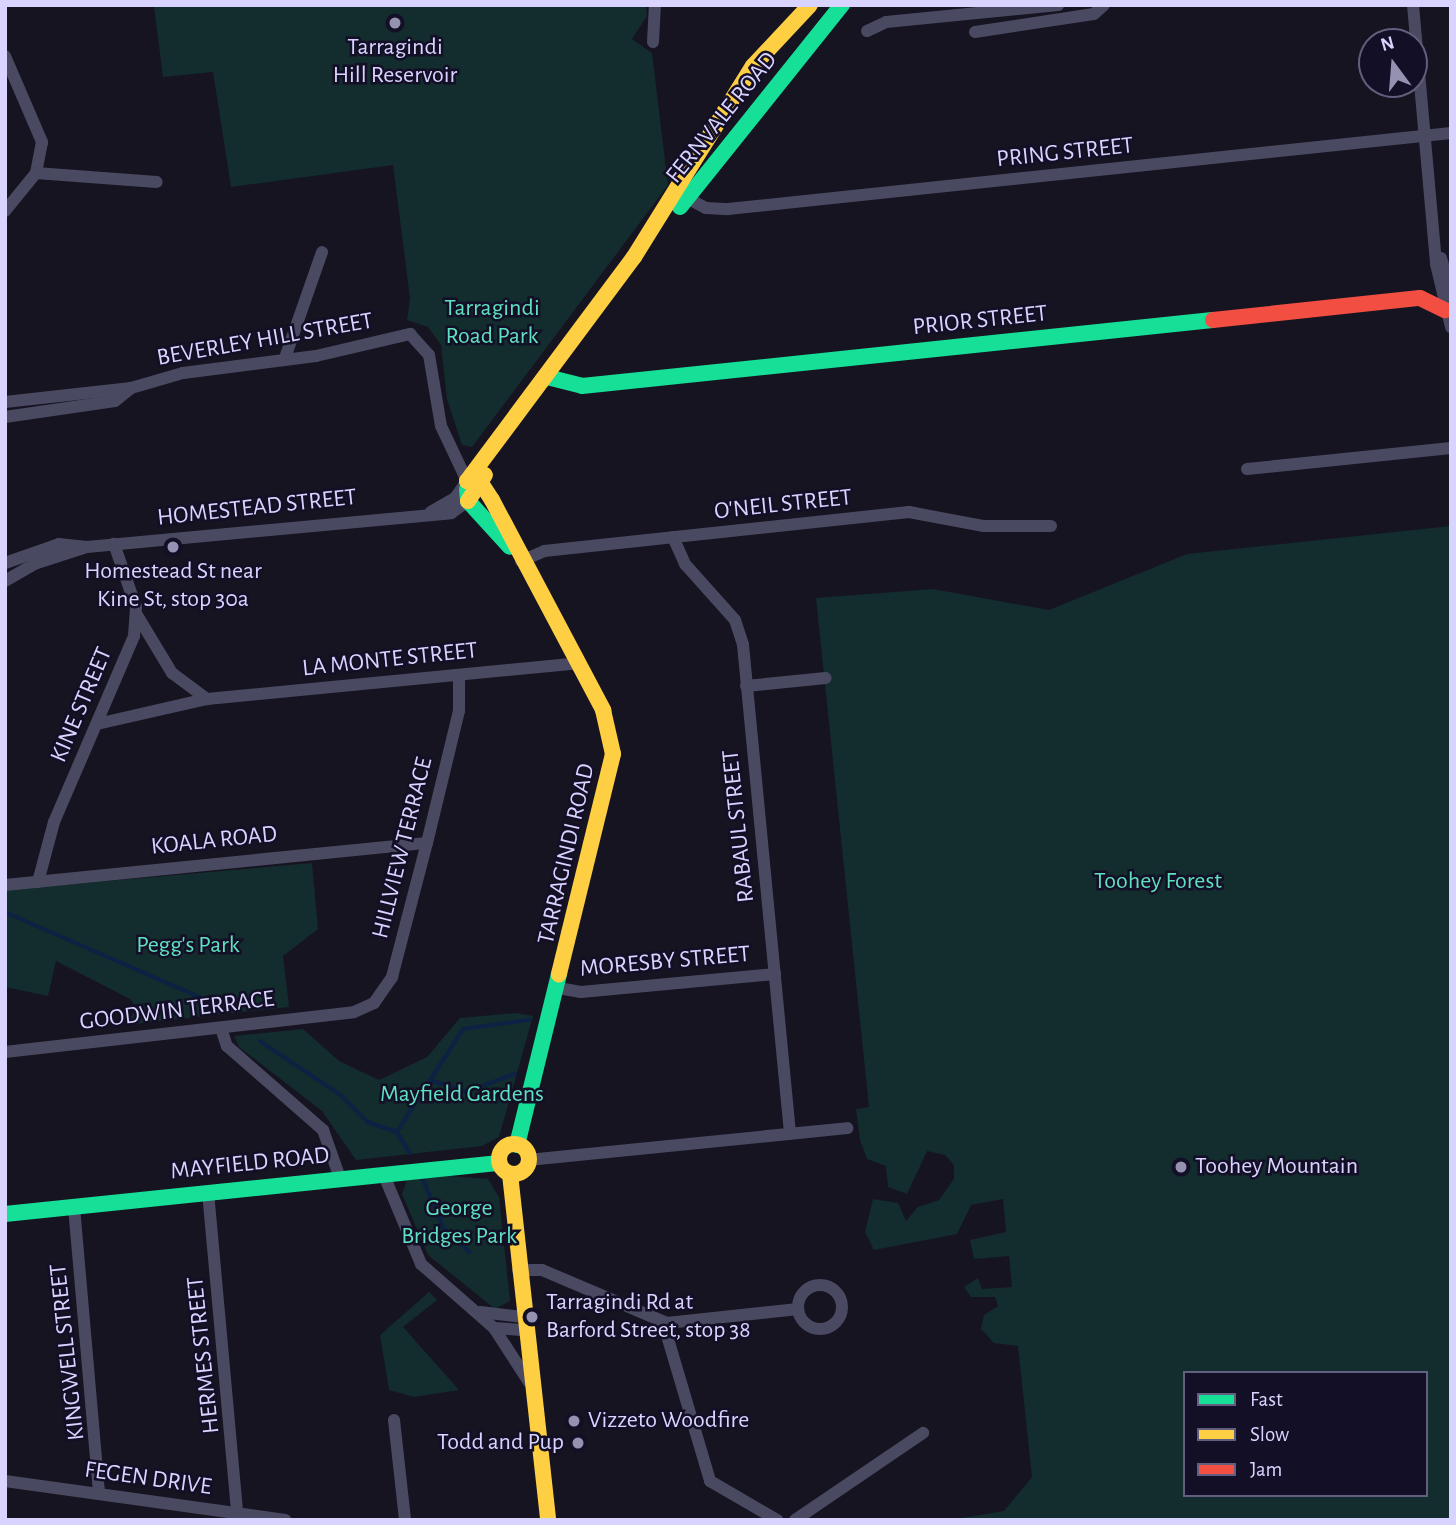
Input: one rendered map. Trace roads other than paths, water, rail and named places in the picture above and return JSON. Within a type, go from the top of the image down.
[{"type":"street","points":[[653,42],[655,5]]},
{"type":"street","name":"FERNVALE ROAD","points":[[474,482],[510,415],[547,377],[634,257],[753,66],[810,5]]},
{"type":"street","name":"FERNVALE ROAD","points":[[634,257],[687,198],[842,5]]},
{"type":"street","points":[[867,31],[886,22],[1058,5]]},
{"type":"street","points":[[975,32],[1094,14],[1104,5]]},
{"type":"street","points":[[1413,5],[1438,252],[1447,284],[1445,310],[1451,327]]},
{"type":"street","points":[[5,56],[38,125],[36,173],[5,211]]},
{"type":"street","name":"PRING STREET","points":[[687,198],[706,208],[728,209],[1451,133]]},
{"type":"street","points":[[36,173],[157,182]]},
{"type":"street","points":[[286,355],[322,252]]},
{"type":"street","points":[[1420,298],[1447,284]]},
{"type":"street","points":[[1420,298],[1445,310]]},
{"type":"street","name":"PRIOR STREET","points":[[547,377],[561,386],[582,386],[1420,298]]},
{"type":"street","name":"BEVERLEY HILL STREET","points":[[5,402],[131,388],[286,355],[316,356],[419,337],[429,355],[440,426],[474,482]]},
{"type":"street","name":"BEVERLEY HILL STREET","points":[[5,417],[115,401],[131,388]]},
{"type":"street","points":[[1247,469],[1451,448]]},
{"type":"street","points":[[468,501],[474,482]]},
{"type":"street","name":"HOMESTEAD STREET","points":[[431,512],[455,498],[474,482]]},
{"type":"street","name":"TARRAGINDI ROAD","points":[[474,482],[578,663],[609,725],[613,754],[558,988],[517,1145]]},
{"type":"street","name":"HOMESTEAD STREET","points":[[5,581],[34,564],[87,547],[431,512],[451,513],[468,501]]},
{"type":"street","name":"TARRAGINDI ROAD","points":[[468,501],[518,556]]},
{"type":"street","name":"O'NEIL STREET","points":[[518,556],[673,537],[926,512],[983,526],[1051,526]]},
{"type":"street","name":"RABAUL STREET","points":[[673,537],[685,564],[735,620],[746,686],[790,1134]]},
{"type":"street","name":"HOMESTEAD STREET","points":[[5,563],[60,544],[87,547]]},
{"type":"street","points":[[114,544],[137,615],[172,673],[207,699]]},
{"type":"street","name":"KINE STREET","points":[[37,882],[54,822],[97,724],[137,615]]},
{"type":"street","name":"LA MONTE STREET","points":[[97,724],[207,699],[578,663]]},
{"type":"street","name":"HILLVIEW TERRACE","points":[[354,1012],[388,987],[428,843],[459,711],[459,675]]},
{"type":"street","points":[[746,686],[826,678]]},
{"type":"street","name":"KOALA ROAD","points":[[5,885],[428,843]]},
{"type":"street","name":"MORESBY STREET","points":[[558,988],[581,992],[775,974]]},
{"type":"street","name":"GOODWIN TERRACE","points":[[5,1052],[354,1012]]},
{"type":"street","points":[[221,1028],[227,1046],[323,1129],[340,1178]]},
{"type":"street","points":[[528,1160],[848,1128]]},
{"type":"street","points":[[528,1160],[517,1145],[503,1149],[548,1520]]},
{"type":"street","points":[[504,1168],[522,1171],[528,1160]]},
{"type":"street","name":"MAYFIELD ROAD","points":[[5,1214],[383,1173],[504,1168]]},
{"type":"street","points":[[383,1173],[414,1256],[494,1328],[531,1385]]},
{"type":"street","name":"HERMES STREET","points":[[208,1192],[237,1513]]},
{"type":"street","name":"KINGWELL STREET","points":[[74,1207],[99,1493]]},
{"type":"street","points":[[519,1270],[542,1270],[663,1322],[798,1309]]},
{"type":"street","points":[[476,1310],[499,1319],[524,1324]]},
{"type":"street","points":[[663,1322],[710,1481],[777,1520]]},
{"type":"street","points":[[494,1328],[524,1324]]},
{"type":"street","points":[[394,1420],[405,1520]]},
{"type":"street","points":[[795,1520],[923,1433]]},
{"type":"street","name":"FEGEN DRIVE","points":[[5,1481],[285,1520]]},
{"type":"waterway","points":[[5,912],[218,1005]]},
{"type":"waterway","points":[[397,1132],[463,1029],[529,1020]]},
{"type":"waterway","points":[[260,1041],[341,1095],[368,1122],[397,1132],[410,1153]]},
{"type":"waterway","points":[[430,1080],[466,1092],[515,1074]]},
{"type":"waterway","points":[[423,1179],[444,1228],[470,1252]]},
{"type":"place","name":"Tarragindi Hill Reservoir","points":[[395,23]]},
{"type":"place","name":"Homestead St near Kine St, stop 30a","points":[[173,547]]},
{"type":"place","name":"Toohey Mountain","points":[[1181,1167]]},
{"type":"place","name":"Tarragindi Rd at Barford Street, stop 38","points":[[532,1317]]},
{"type":"place","name":"Vizzeto Woodfire","points":[[574,1421]]},
{"type":"place","name":"Todd and Pup","points":[[578,1443]]},
{"type":"park label","name":"Tarragindi Road Park","points":[[492,323]]},
{"type":"park label","name":"Toohey Forest","points":[[1158,882]]},
{"type":"park label","name":"Pegg's Park","points":[[188,946]]},
{"type":"park label","name":"Mayfield Gardens","points":[[462,1095]]},
{"type":"park label","name":"George Bridges Park","points":[[459,1223]]}]
